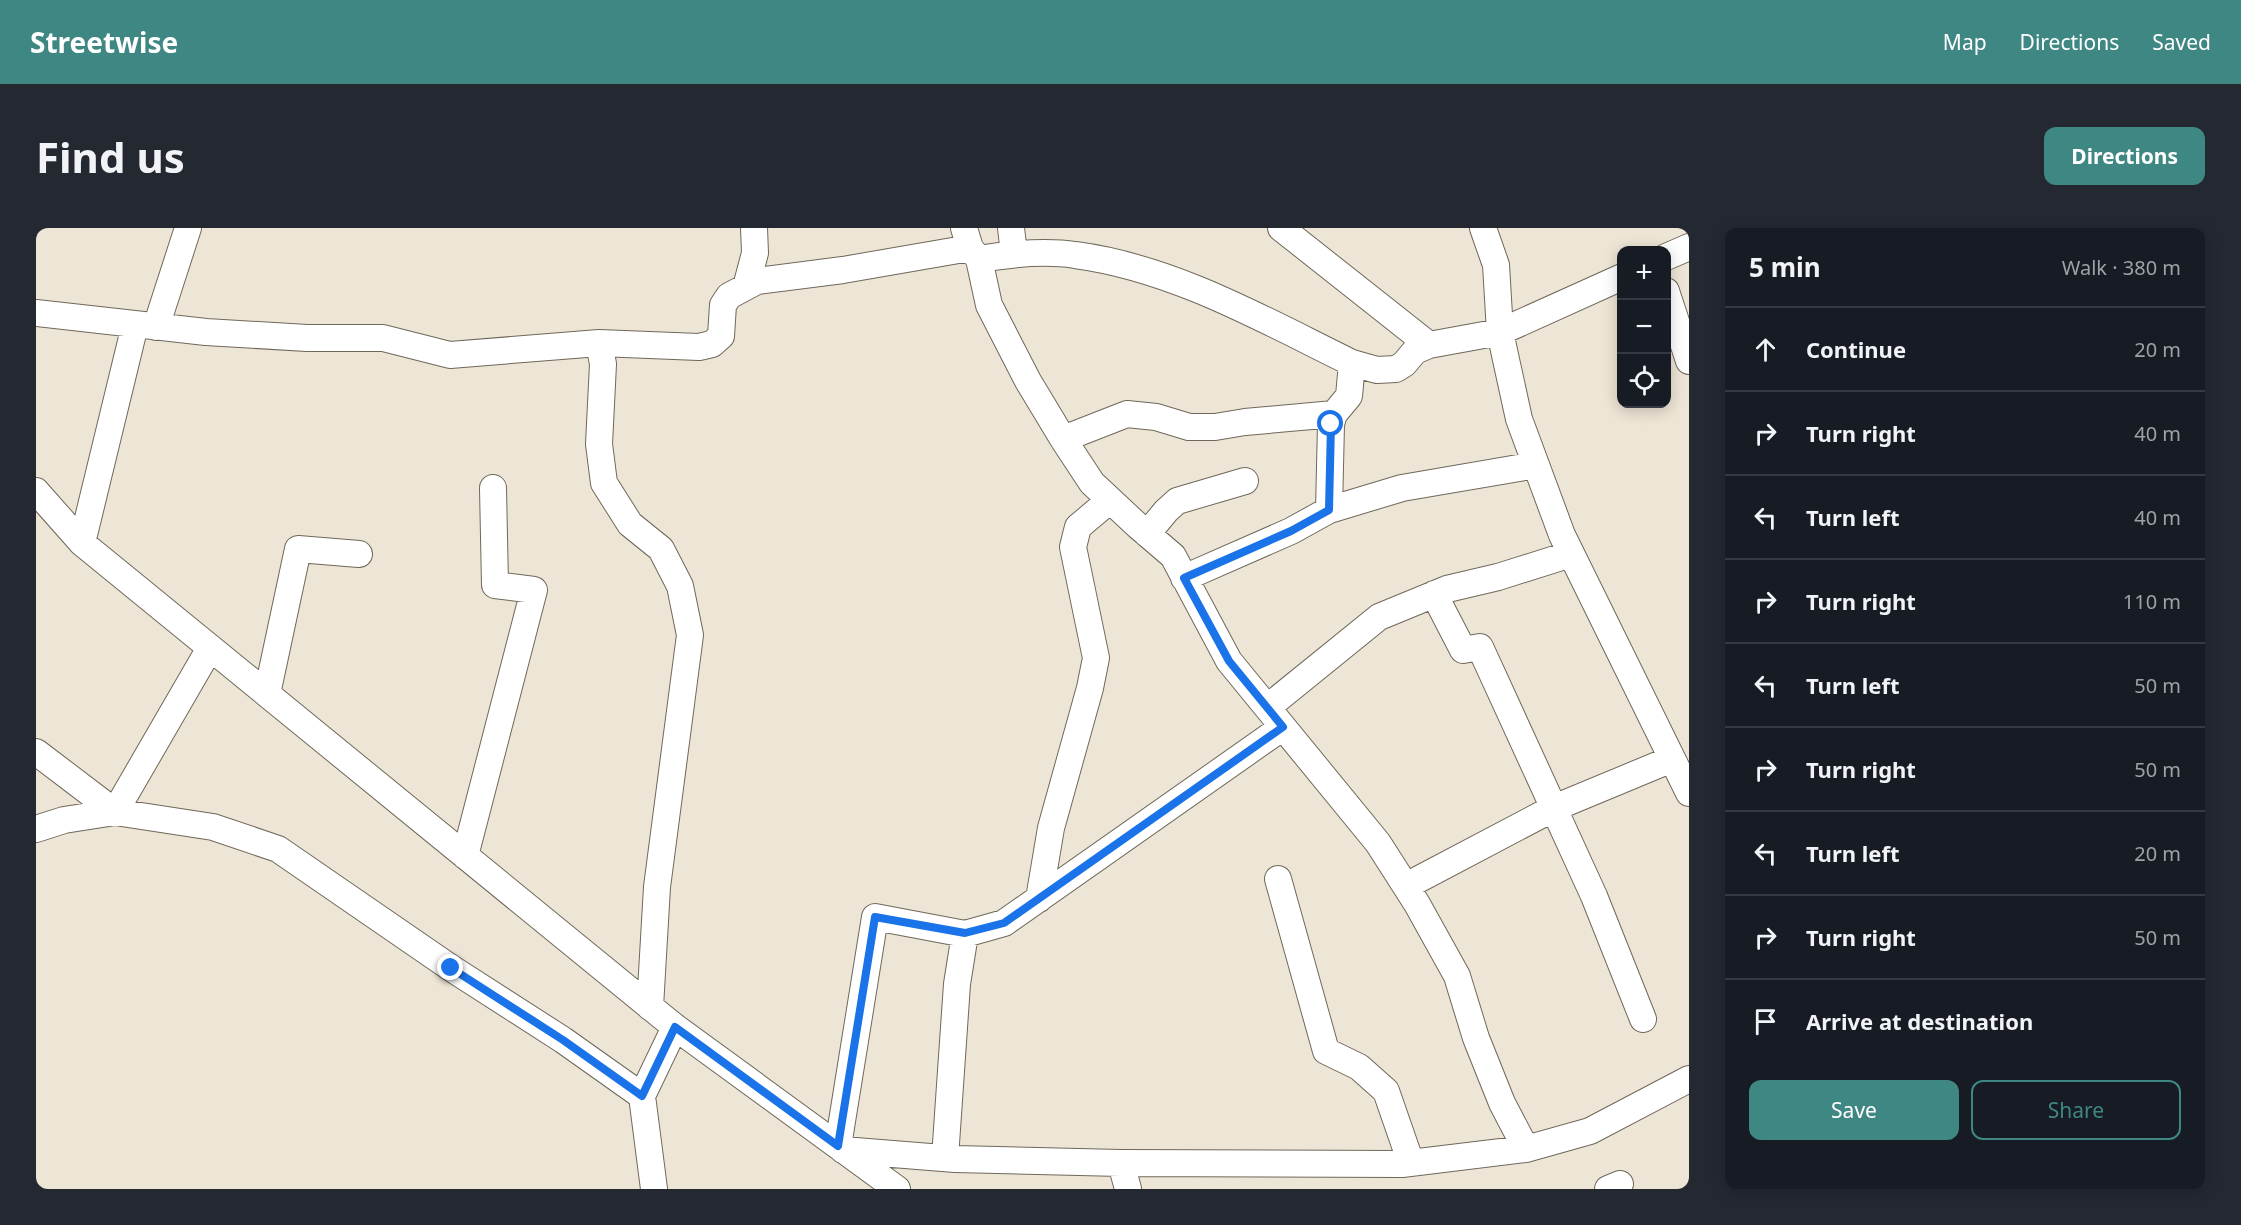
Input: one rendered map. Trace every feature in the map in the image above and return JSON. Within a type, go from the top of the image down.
[{"type":"street","points":[[82,543],[145,326],[188,228]]},
{"type":"street","points":[[746,287],[755,253],[754,228]]},
{"type":"street","points":[[1011,228],[1014,254]]},
{"type":"street","points":[[1281,228],[1429,345]]},
{"type":"street","points":[[1483,228],[1496,265],[1500,332],[1519,419],[1571,554],[1689,794]]},
{"type":"street","points":[[36,313],[145,326],[307,338],[383,338],[450,355],[599,343],[699,347],[712,344],[721,336],[723,304],[729,296],[757,281],[843,270],[971,245],[1014,254],[1074,254],[1140,268],[1214,296],[1353,363],[1377,370],[1396,369],[1404,364],[1415,351],[1429,345],[1500,332],[1617,280]]},
{"type":"street","points":[[971,245],[989,305],[1029,381],[1092,483],[1173,556],[1229,661],[1378,843],[1406,886],[1458,976],[1476,1038],[1502,1103],[1526,1149]]},
{"type":"street","points":[[1671,255],[1689,247]]},
{"type":"street","points":[[1669,300],[1689,361]]},
{"type":"street","points":[[599,343],[603,363],[599,444],[604,483],[630,524],[661,549],[680,586],[690,635],[657,887],[650,1006]]},
{"type":"street","points":[[1329,510],[1331,424],[1334,414],[1349,396],[1353,363]]},
{"type":"street","points":[[1063,439],[1127,414],[1156,417],[1189,427],[1215,427],[1334,414]]},
{"type":"street","points":[[1184,578],[1291,531],[1329,510],[1402,488],[1536,465]]},
{"type":"street","points":[[1147,534],[1177,501],[1245,482]]},
{"type":"street","points":[[465,856],[534,590],[495,585],[493,488]]},
{"type":"street","points":[[36,491],[82,543],[675,1027],[840,1148],[874,1180],[897,1189]]},
{"type":"street","points":[[1039,899],[1051,828],[1090,688],[1096,658],[1073,547],[1078,527],[1110,500]]},
{"type":"street","points":[[267,694],[298,549],[359,555]]},
{"type":"street","points":[[840,1148],[875,917],[965,933],[1004,923],[1039,899],[1276,717],[1379,617],[1447,589],[1497,577],[1571,554]]},
{"type":"street","points":[[1434,594],[1463,650],[1480,647],[1594,896],[1643,1019]]},
{"type":"street","points":[[115,812],[210,648]]},
{"type":"street","points":[[36,752],[115,812]]},
{"type":"street","points":[[1406,886],[1554,808],[1672,759]]},
{"type":"street","points":[[36,829],[64,820],[115,812],[213,827],[278,849],[451,968],[563,1040],[642,1096]]},
{"type":"street","points":[[1278,879],[1326,1052],[1359,1067],[1386,1091],[1412,1163]]},
{"type":"street","points":[[945,1158],[957,984],[965,933]]},
{"type":"street","points":[[654,1189],[642,1096],[675,1027]]},
{"type":"street","points":[[840,1148],[945,1158],[1120,1163],[1266,1165],[1412,1163],[1526,1149],[1590,1131],[1689,1079]]},
{"type":"street","points":[[1120,1163],[1128,1189]]},
{"type":"route","points":[[451,968],[563,1040],[642,1096],[675,1027],[838,1146],[875,917],[965,933],[1004,923],[1283,727],[1229,661],[1184,578],[1291,531],[1329,510],[1331,424]]}]
